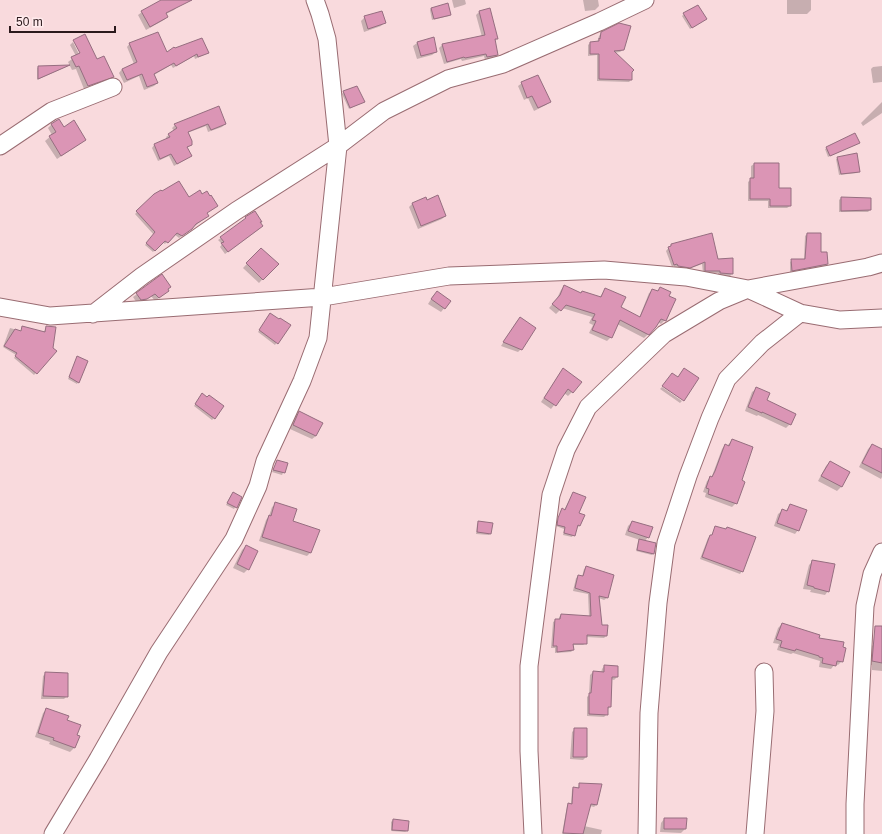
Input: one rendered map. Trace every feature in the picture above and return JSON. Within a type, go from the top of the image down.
[{"type":"street","points":[[53,834],[159,652],[234,539],[258,486],[265,461],[302,381],[318,338],[338,146],[327,39],[315,0]]},
{"type":"street","points":[[93,314],[142,276],[230,215],[338,146],[384,111],[448,79],[503,64],[646,0]]},
{"type":"street","points":[[0,146],[52,110],[113,87]]},
{"type":"street","points":[[533,834],[529,751],[529,666],[551,495],[566,450],[588,407],[664,334],[719,301],[748,289],[868,267],[882,263]]},
{"type":"street","points":[[0,307],[50,316],[93,314],[323,297],[449,276],[604,270],[686,277],[748,289],[800,313],[840,320],[882,318]]},
{"type":"street","points":[[647,834],[649,713],[658,603],[666,543],[688,476],[710,418],[728,379],[762,343],[800,313]]},
{"type":"street","points":[[855,834],[855,804],[865,606],[872,574],[882,552]]},
{"type":"street","points":[[755,834],[765,711],[764,672]]},
{"type":"building","points":[[161,0],[192,0],[166,13],[168,17],[150,27],[141,11]]},
{"type":"building","points":[[448,3],[451,15],[434,19],[431,8]]},
{"type":"building","points":[[698,5],[707,19],[692,28],[683,13]]},
{"type":"building","points":[[490,8],[498,39],[495,39],[498,55],[487,57],[486,54],[464,57],[447,62],[442,44],[485,35],[479,11]]},
{"type":"building","points":[[382,11],[386,23],[368,29],[364,16]]},
{"type":"building","points":[[619,23],[631,26],[624,50],[614,51],[634,70],[632,72],[632,80],[599,79],[599,54],[590,54],[590,42],[599,41],[601,32]]},
{"type":"building","points":[[158,32],[167,52],[174,47],[175,48],[202,38],[209,53],[198,57],[197,54],[176,66],[174,63],[154,74],[158,83],[147,87],[142,74],[127,80],[122,69],[137,62],[129,43]]},
{"type":"building","points":[[85,34],[97,59],[104,56],[114,77],[88,86],[79,66],[76,67],[71,57],[80,53],[73,40]]},
{"type":"building","points":[[434,37],[437,52],[421,56],[417,42]]},
{"type":"building","points":[[70,65],[38,79],[38,66]]},
{"type":"building","points":[[538,75],[551,102],[538,108],[532,96],[527,98],[521,82]]},
{"type":"building","points":[[357,86],[365,102],[350,108],[343,91]]},
{"type":"building","points":[[219,106],[226,124],[211,130],[208,124],[188,132],[192,145],[187,147],[192,156],[177,164],[171,154],[160,159],[154,144],[170,137],[168,134],[177,128],[174,124]]},
{"type":"building","points":[[59,119],[64,127],[74,120],[86,140],[61,156],[49,136],[56,132],[51,124]]},
{"type":"building","points":[[855,133],[860,143],[830,156],[826,147]]},
{"type":"building","points":[[857,153],[860,172],[841,174],[837,157]]},
{"type":"building","points":[[754,163],[779,163],[779,188],[791,188],[791,206],[770,206],[770,199],[750,199],[750,178],[754,178]]},
{"type":"building","points":[[179,181],[189,197],[200,190],[202,194],[207,191],[218,206],[207,213],[209,216],[196,224],[192,229],[182,236],[177,233],[168,243],[165,241],[155,251],[146,243],[155,232],[136,211],[154,194]]},
{"type":"building","points":[[438,195],[446,216],[421,226],[412,203],[426,197],[427,200]]},
{"type":"building","points":[[841,197],[871,198],[871,210],[841,211]]},
{"type":"building","points":[[255,211],[263,226],[228,252],[221,243],[224,242],[220,237]]},
{"type":"building","points":[[712,233],[718,259],[733,258],[733,274],[720,273],[720,271],[705,271],[705,262],[690,268],[678,266],[677,264],[674,265],[668,247],[671,246],[671,244]]},
{"type":"building","points":[[807,233],[821,233],[821,252],[827,252],[828,264],[792,271],[791,259],[805,259]]},
{"type":"building","points":[[261,248],[279,264],[263,280],[246,263]]},
{"type":"building","points":[[162,274],[171,287],[168,289],[169,291],[159,298],[155,294],[147,299],[141,300],[136,293]]},
{"type":"building","points":[[564,285],[581,293],[582,291],[601,297],[605,288],[626,297],[621,307],[640,317],[652,289],[658,291],[660,287],[671,292],[669,296],[676,299],[666,321],[661,319],[649,335],[620,320],[612,338],[592,330],[596,321],[592,320],[595,314],[566,305],[561,311],[552,304],[560,295]]},
{"type":"building","points":[[437,291],[451,301],[445,309],[431,299]]},
{"type":"building","points":[[270,313],[291,325],[278,344],[259,330]]},
{"type":"building","points":[[520,317],[536,328],[522,350],[503,342]]},
{"type":"building","points":[[22,326],[45,332],[46,326],[56,327],[53,348],[57,351],[37,374],[15,356],[17,353],[4,346],[15,329],[21,331]]},
{"type":"building","points":[[77,356],[88,361],[79,383],[69,377]]},
{"type":"building","points":[[563,368],[582,382],[573,393],[568,389],[556,406],[544,398]]},
{"type":"building","points":[[684,368],[699,378],[684,401],[662,386],[672,373],[678,377]]},
{"type":"building","points":[[756,387],[770,393],[767,400],[796,414],[791,425],[748,407]]},
{"type":"building","points":[[202,393],[207,397],[209,395],[224,406],[215,419],[195,404]]},
{"type":"building","points":[[299,411],[323,423],[316,436],[293,425]]},
{"type":"building","points":[[732,439],[753,447],[742,480],[745,482],[737,504],[708,494],[709,489],[706,488],[710,476],[712,477],[715,471],[725,444],[729,446]]},
{"type":"building","points":[[872,444],[882,449],[882,473],[862,463]]},
{"type":"building","points":[[277,460],[288,463],[285,473],[273,470]]},
{"type":"building","points":[[830,461],[850,472],[842,487],[821,476]]},
{"type":"building","points":[[233,492],[242,497],[237,508],[227,503]]},
{"type":"building","points":[[573,492],[586,497],[579,513],[585,515],[580,526],[578,525],[575,536],[564,533],[565,527],[557,525],[562,508],[565,510]]},
{"type":"building","points":[[275,502],[297,509],[293,521],[320,530],[311,553],[262,537]]},
{"type":"building","points":[[790,504],[807,510],[799,531],[777,523],[782,509],[787,511]]},
{"type":"building","points":[[478,521],[493,523],[491,534],[477,532]]},
{"type":"building","points":[[632,521],[653,527],[649,538],[628,531]]},
{"type":"building","points":[[715,526],[726,529],[727,527],[756,537],[743,572],[702,557]]},
{"type":"building","points":[[639,539],[656,543],[654,554],[637,550]]},
{"type":"building","points":[[246,545],[258,551],[249,570],[237,564]]},
{"type":"building","points":[[812,560],[835,564],[829,592],[807,585]]},
{"type":"building","points":[[586,566],[614,575],[608,598],[599,596],[602,625],[608,625],[607,636],[587,635],[587,644],[573,644],[574,650],[557,652],[557,646],[553,646],[555,619],[560,619],[561,614],[591,616],[590,593],[575,588],[578,575],[583,576]]},
{"type":"building","points":[[782,623],[820,635],[819,638],[844,642],[843,647],[846,648],[843,662],[837,661],[836,666],[822,663],[823,658],[819,656],[796,649],[795,651],[780,647],[782,641],[776,639]]},
{"type":"building","points":[[875,626],[882,626],[882,663],[872,661]]},
{"type":"building","points":[[604,665],[618,666],[618,677],[612,677],[611,707],[608,707],[608,715],[589,714],[589,693],[591,693],[593,671],[604,672]]},
{"type":"building","points":[[45,672],[68,673],[68,697],[43,696]]},
{"type":"building","points":[[46,708],[69,716],[67,720],[81,725],[77,735],[80,736],[75,748],[53,740],[54,738],[38,733]]},
{"type":"building","points":[[574,728],[587,728],[587,757],[573,757]]},
{"type":"building","points":[[579,783],[602,784],[597,805],[591,804],[583,834],[563,833],[568,803],[572,804],[573,787],[579,788]]},
{"type":"building","points":[[664,818],[687,818],[686,829],[664,829]]},
{"type":"building","points":[[393,819],[409,821],[408,831],[392,830]]}]
